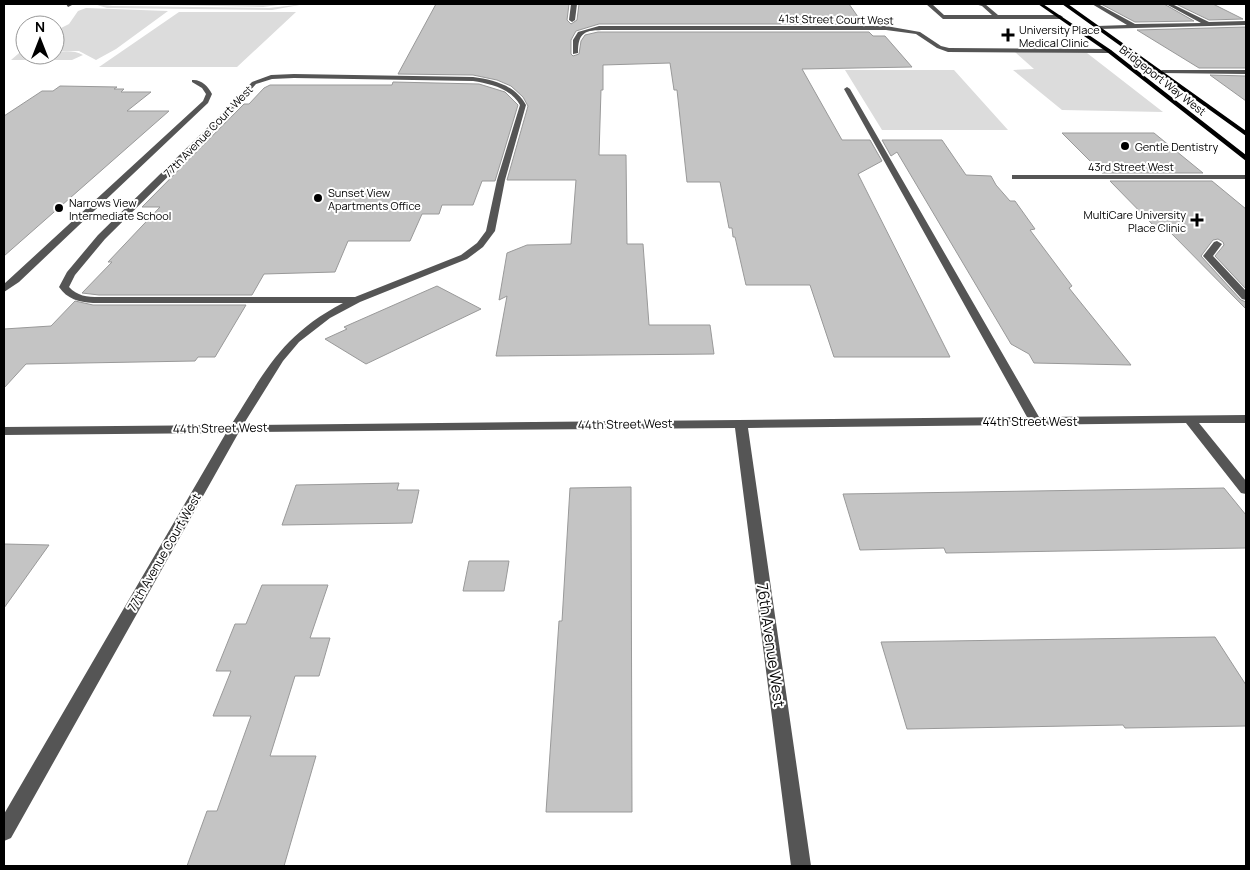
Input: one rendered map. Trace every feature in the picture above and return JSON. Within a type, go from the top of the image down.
[{"type":"main road","name":"Bridgeport Way West","points":[[1040,4],[1108,51],[1246,159]]},
{"type":"main road","name":"Bridgeport Way West","points":[[1065,4],[1246,134]]},
{"type":"street","points":[[572,20],[574,4]]},
{"type":"street","points":[[929,4],[943,17],[1060,18]]},
{"type":"street","points":[[978,4],[984,5],[998,18]]},
{"type":"street","points":[[1095,4],[1134,26]]},
{"type":"street","points":[[1169,4],[1210,26]]},
{"type":"street","points":[[1099,27],[1210,26],[1246,23]]},
{"type":"street","name":"41st Street Court West","points":[[575,53],[576,37],[579,34],[613,28],[886,28],[918,34],[939,47],[948,50],[1108,51]]},
{"type":"street","points":[[1162,72],[1246,72]]},
{"type":"street","name":"77th Avenue Court West","points":[[4,832],[235,428],[278,359],[295,340],[326,316],[356,300],[464,256],[486,240],[490,231],[501,180],[522,106],[521,101],[513,93],[492,82],[459,77],[294,76],[260,80],[254,83],[198,142],[102,236],[68,277],[64,287],[69,294],[104,300],[356,300]]},
{"type":"street","points":[[4,289],[16,280],[206,102],[209,94],[205,87],[194,82]]},
{"type":"street","points":[[847,89],[1035,421]]},
{"type":"street","name":"43rd Street West","points":[[1015,177],[1246,177]]},
{"type":"street","points":[[1217,244],[1208,256],[1246,298]]},
{"type":"street","name":"44th Street West","points":[[4,431],[1246,419]]},
{"type":"street","points":[[1190,420],[1246,490]]},
{"type":"street","name":"76th Avenue West","points":[[741,423],[801,866]]},
{"type":"shaded area","points":[[94,4],[113,6],[269,8],[305,4],[272,10],[107,8]]},
{"type":"shaded area","points":[[112,4],[286,4],[263,7]]},
{"type":"shaded area","points":[[86,8],[168,11],[116,49],[96,60],[79,51],[65,51],[65,26],[69,24],[78,11]]},
{"type":"shaded area","points":[[179,12],[296,12],[237,67],[99,67]]},
{"type":"shaded area","points":[[65,51],[77,52],[83,55],[72,60],[65,60]]},
{"type":"shaded area","points":[[1015,52],[1087,53],[1163,112],[1062,110],[1013,70],[1034,69]]},
{"type":"shaded area","points":[[845,70],[954,70],[1008,130],[882,130]]},
{"type":"building","points":[[436,4],[569,4],[567,20],[571,24],[577,20],[579,4],[849,4],[863,24],[599,24],[576,31],[571,40],[571,54],[573,56],[579,54],[581,41],[585,35],[598,32],[869,32],[873,36],[885,36],[912,67],[802,69],[842,140],[870,140],[882,161],[858,174],[950,357],[834,357],[810,285],[746,285],[735,237],[733,237],[732,228],[729,228],[720,182],[687,182],[677,90],[674,90],[670,63],[603,65],[599,155],[626,155],[627,244],[643,244],[649,325],[710,325],[714,354],[496,356],[507,296],[499,300],[507,253],[527,245],[571,244],[576,180],[507,180],[528,106],[523,97],[511,86],[497,80],[473,75],[398,74]]},
{"type":"building","points":[[1101,4],[1164,4],[1194,21],[1135,22]]},
{"type":"building","points":[[1176,4],[1213,4],[1243,19],[1209,20]]},
{"type":"building","points":[[1246,27],[1246,68],[1199,68],[1137,30]]},
{"type":"building","points":[[1210,75],[1246,76],[1246,101]]},
{"type":"building","points":[[393,82],[479,84],[505,92],[518,105],[495,181],[482,181],[473,205],[442,205],[439,214],[422,214],[410,241],[348,241],[335,272],[264,274],[252,295],[99,295],[82,293],[112,262],[108,262],[160,207],[142,207],[244,104],[249,104],[264,88],[270,85],[392,85]]},
{"type":"building","points":[[60,86],[117,87],[114,89],[124,89],[121,92],[151,92],[127,111],[169,111],[4,256],[4,116],[42,91],[53,91]]},
{"type":"building","name":"Gentle Dentistry","points":[[1062,133],[1154,133],[1203,173],[1102,173]]},
{"type":"building","points":[[882,140],[942,140],[966,175],[991,176],[1010,201],[1015,201],[1035,229],[1030,230],[1072,286],[1069,288],[1131,365],[1034,363],[1029,354],[1011,344],[897,152],[891,156]]},
{"type":"building","points":[[1110,181],[1212,181],[1246,209],[1246,289],[1215,256],[1224,245],[1223,242],[1218,239],[1213,240],[1201,256],[1241,300],[1246,302],[1246,309],[1168,230],[1158,230]]},
{"type":"building","points":[[437,286],[481,309],[366,364],[325,339],[347,329],[344,327]]},
{"type":"building","points":[[75,301],[93,305],[246,305],[215,357],[198,357],[195,361],[26,364],[4,388],[4,329],[51,326]]},
{"type":"building","points":[[399,483],[397,490],[419,490],[412,523],[282,525],[296,485]]},
{"type":"building","points":[[631,487],[632,812],[546,812],[559,621],[562,621],[570,488]]},
{"type":"building","points":[[1224,488],[1246,515],[1246,548],[946,553],[944,548],[860,550],[843,494]]},
{"type":"building","points":[[4,544],[49,545],[4,608]]},
{"type":"building","points":[[469,561],[509,561],[504,591],[463,591]]},
{"type":"building","points":[[262,585],[328,585],[310,638],[330,638],[319,676],[295,676],[270,756],[316,756],[284,866],[187,866],[207,811],[217,811],[251,716],[213,716],[231,671],[216,671],[235,624],[246,624]]},
{"type":"building","points":[[1215,637],[1246,685],[1246,726],[1125,728],[1123,725],[907,729],[881,642]]},
{"type":"place","name":"University Place Medical Clinic","points":[[1008,35]]},
{"type":"place","name":"Gentle Dentistry","points":[[1125,146]]},
{"type":"place","name":"Sunset View Apartments Office","points":[[318,198]]},
{"type":"place","name":"Narrows View Intermediate School","points":[[59,208]]},
{"type":"place","name":"MultiCare University Place Clinic","points":[[1197,220]]}]
